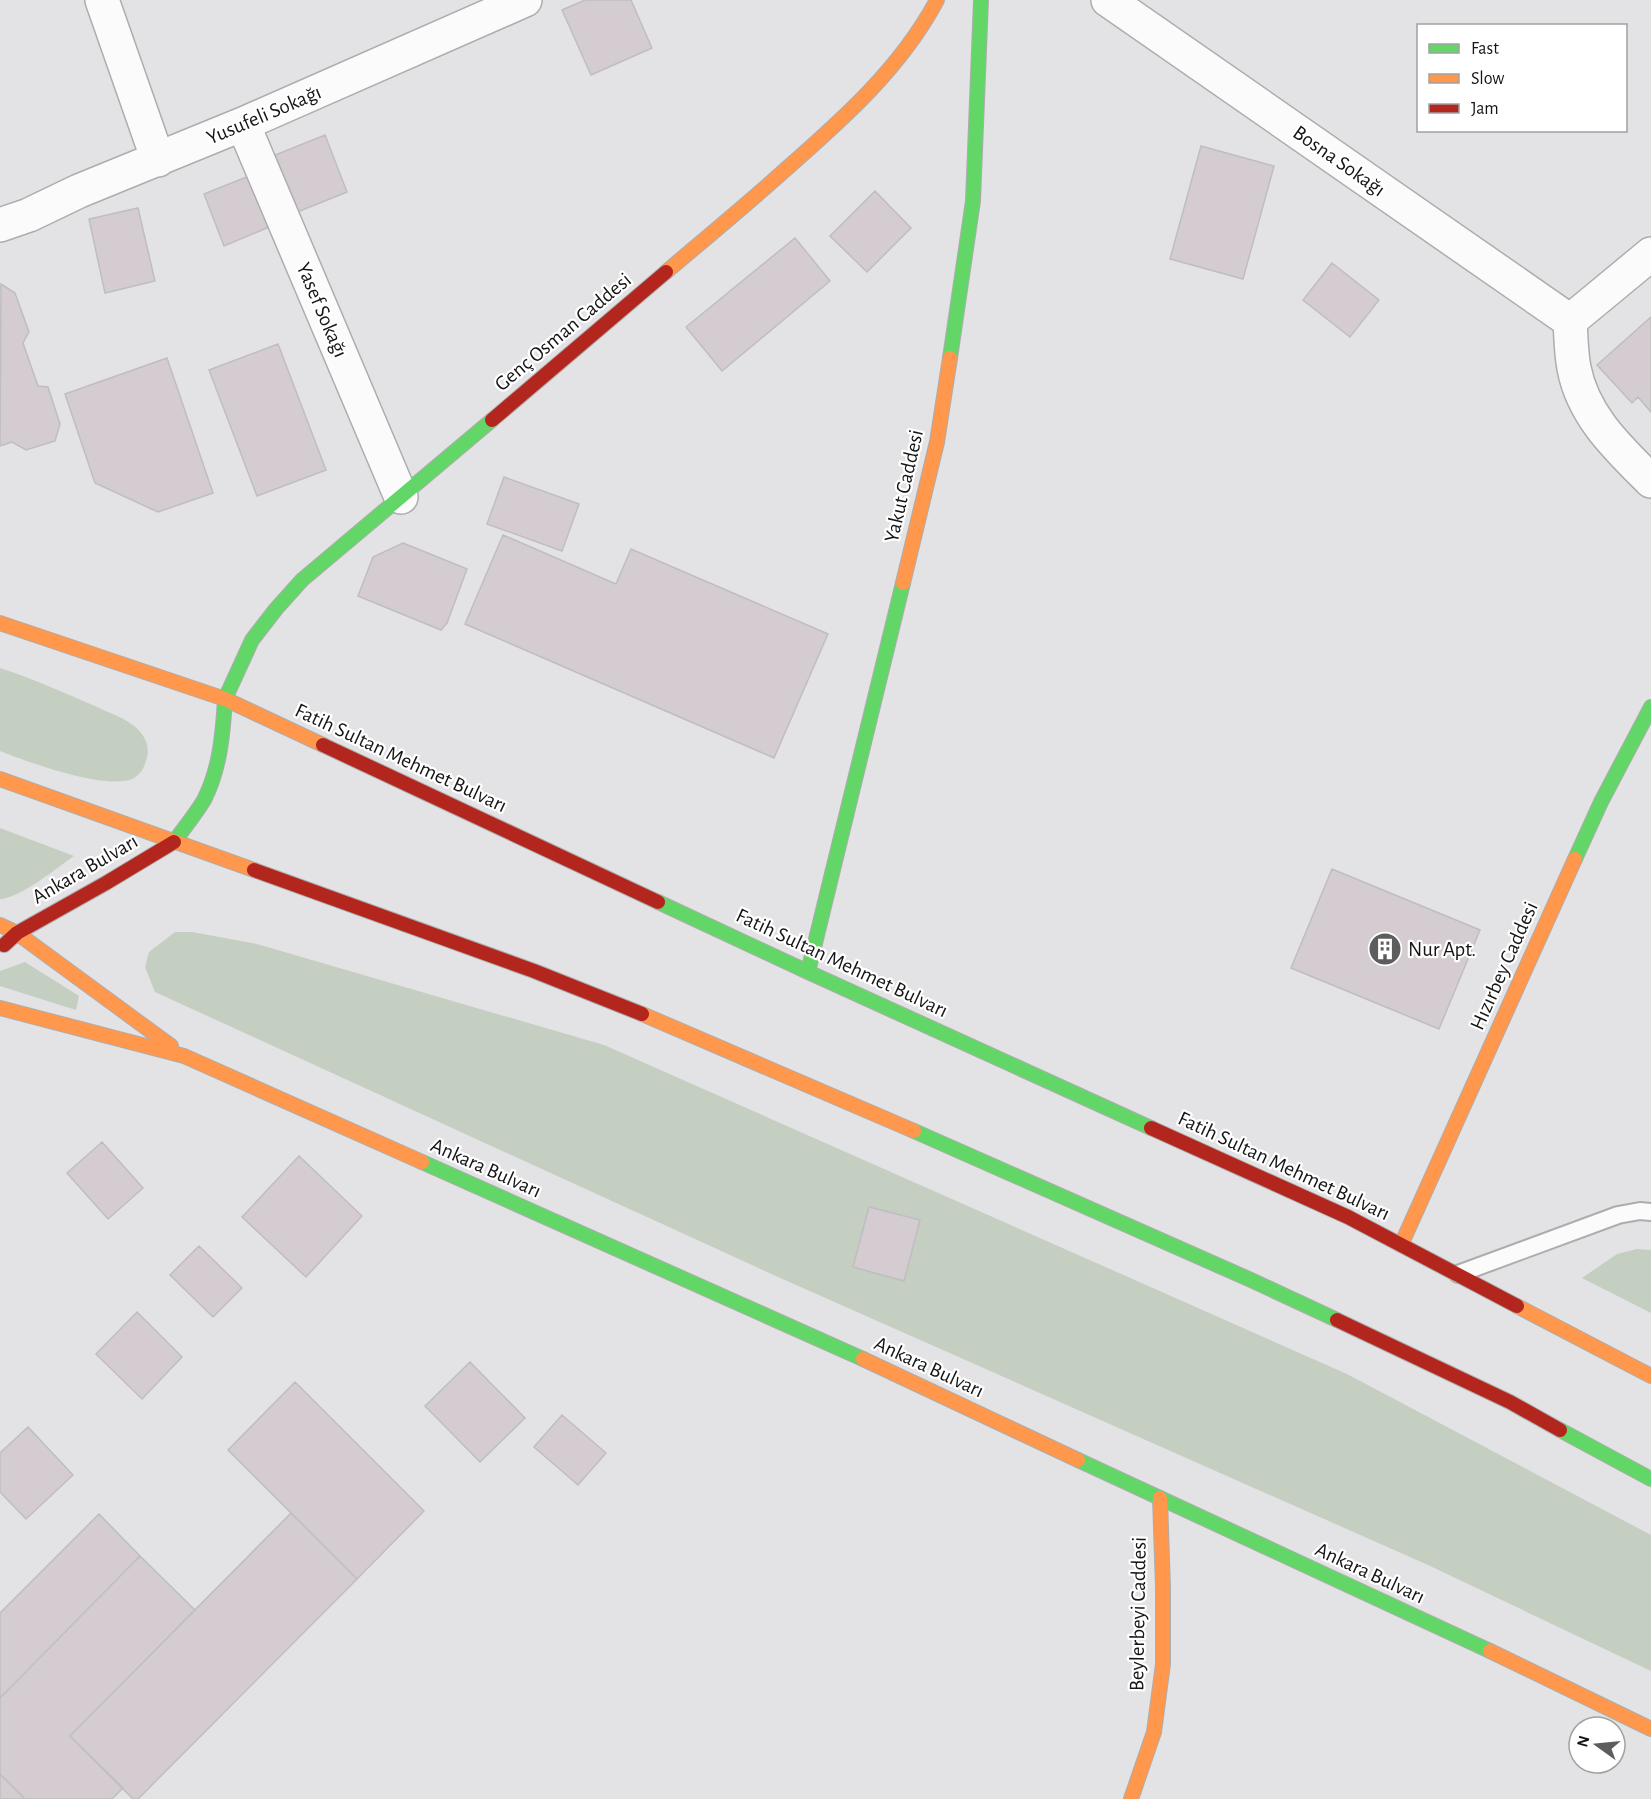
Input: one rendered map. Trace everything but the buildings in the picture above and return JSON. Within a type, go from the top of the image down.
[{"type":"main road","name":"Genç Osman Caddesi","points":[[174,842],[205,796],[214,774],[222,736],[225,699],[252,639],[302,580],[831,130],[891,68],[928,17],[937,0]]},
{"type":"main road","name":"Yakut Caddesi","points":[[808,972],[937,442],[973,201],[981,0]]},
{"type":"main road","name":"Fatih Sultan Mehmet Bulvarı","points":[[0,623],[225,699],[808,972],[1348,1217],[1651,1376]]},
{"type":"main road","name":"Hızırbey Caddesi","points":[[1401,1245],[1601,802],[1651,707]]},
{"type":"main road","points":[[0,779],[534,971],[663,1023],[1251,1280],[1510,1402],[1651,1479]]},
{"type":"main road","name":"Ankara Bulvarı","points":[[0,948],[17,933],[174,842]]},
{"type":"main road","name":"Ankara Bulvarı","points":[[0,925],[17,933],[184,1056]]},
{"type":"main road","name":"Ankara Bulvarı","points":[[0,1008],[184,1056],[862,1359],[1522,1666],[1651,1730]]},
{"type":"main road","name":"Beylerbeyi Caddesi","points":[[1132,1798],[1154,1732],[1163,1664],[1160,1498]]},
{"type":"street","points":[[102,0],[158,160]]},
{"type":"street","name":"Yusufeli Sokağı","points":[[0,225],[29,215],[79,191],[243,124],[525,0]]},
{"type":"street","name":"Bosna Sokağı","points":[[1108,0],[1570,321]]},
{"type":"street","name":"Yasef Sokağı","points":[[243,124],[401,496]]},
{"type":"street","points":[[1651,254],[1570,321],[1574,368],[1593,417],[1615,444],[1651,481]]},
{"type":"lane","points":[[1457,1274],[1618,1215],[1640,1211],[1651,1212]]},
{"type":"shaded area","points":[[0,668],[61,691],[130,723],[141,733],[147,744],[148,753],[140,773],[132,779],[104,781],[66,773],[0,751]]},
{"type":"shaded area","points":[[0,828],[74,856],[28,888],[8,898],[0,899]]},
{"type":"shaded area","points":[[175,932],[192,932],[257,944],[604,1045],[1347,1374],[1651,1535],[1651,1671],[1428,1565],[778,1277],[155,992],[145,967],[149,952]]},
{"type":"shaded area","points":[[25,962],[79,996],[76,1010],[0,986],[0,971]]},
{"type":"shaded area","points":[[1637,1249],[1651,1250],[1651,1313],[1582,1278],[1617,1254]]},
{"type":"traffic: fast","points":[[950,358],[973,201],[981,0]]},
{"type":"traffic: fast","points":[[225,699],[252,640],[302,580],[492,420]]},
{"type":"traffic: fast","points":[[808,972],[903,583]]},
{"type":"traffic: fast","points":[[174,842],[201,806],[214,776],[220,751],[225,699]]},
{"type":"traffic: fast","points":[[1575,859],[1601,802],[1651,707]]},
{"type":"traffic: fast","points":[[658,902],[1151,1128]]},
{"type":"traffic: fast","points":[[914,1131],[1337,1320]]},
{"type":"traffic: fast","points":[[422,1162],[863,1359]]},
{"type":"traffic: fast","points":[[1560,1430],[1651,1479]]},
{"type":"traffic: fast","points":[[1078,1460],[1490,1651]]},
{"type":"traffic: slow","points":[[666,272],[828,132],[869,92],[906,48],[937,0]]},
{"type":"traffic: slow","points":[[903,583],[937,442],[950,358]]},
{"type":"traffic: slow","points":[[0,623],[225,699],[323,745]]},
{"type":"traffic: slow","points":[[0,779],[254,870]]},
{"type":"traffic: slow","points":[[1401,1245],[1575,859]]},
{"type":"traffic: slow","points":[[0,925],[17,933],[171,1046]]},
{"type":"traffic: slow","points":[[0,1008],[184,1056],[422,1162]]},
{"type":"traffic: slow","points":[[642,1014],[914,1131]]},
{"type":"traffic: slow","points":[[1517,1306],[1651,1376]]},
{"type":"traffic: slow","points":[[863,1359],[1078,1460]]},
{"type":"traffic: slow","points":[[1131,1799],[1154,1732],[1163,1664],[1160,1498]]},
{"type":"traffic: slow","points":[[1490,1651],[1651,1729]]},
{"type":"traffic: jam","points":[[492,420],[666,272]]},
{"type":"traffic: jam","points":[[323,745],[658,902]]},
{"type":"traffic: jam","points":[[4,945],[17,933],[174,842]]},
{"type":"traffic: jam","points":[[254,870],[534,971],[642,1014]]},
{"type":"traffic: jam","points":[[1151,1128],[1348,1217],[1517,1306]]},
{"type":"traffic: jam","points":[[1337,1320],[1510,1402],[1560,1430]]},
{"type":"place","name":"Nur Apt.","points":[[1385,949]]}]
